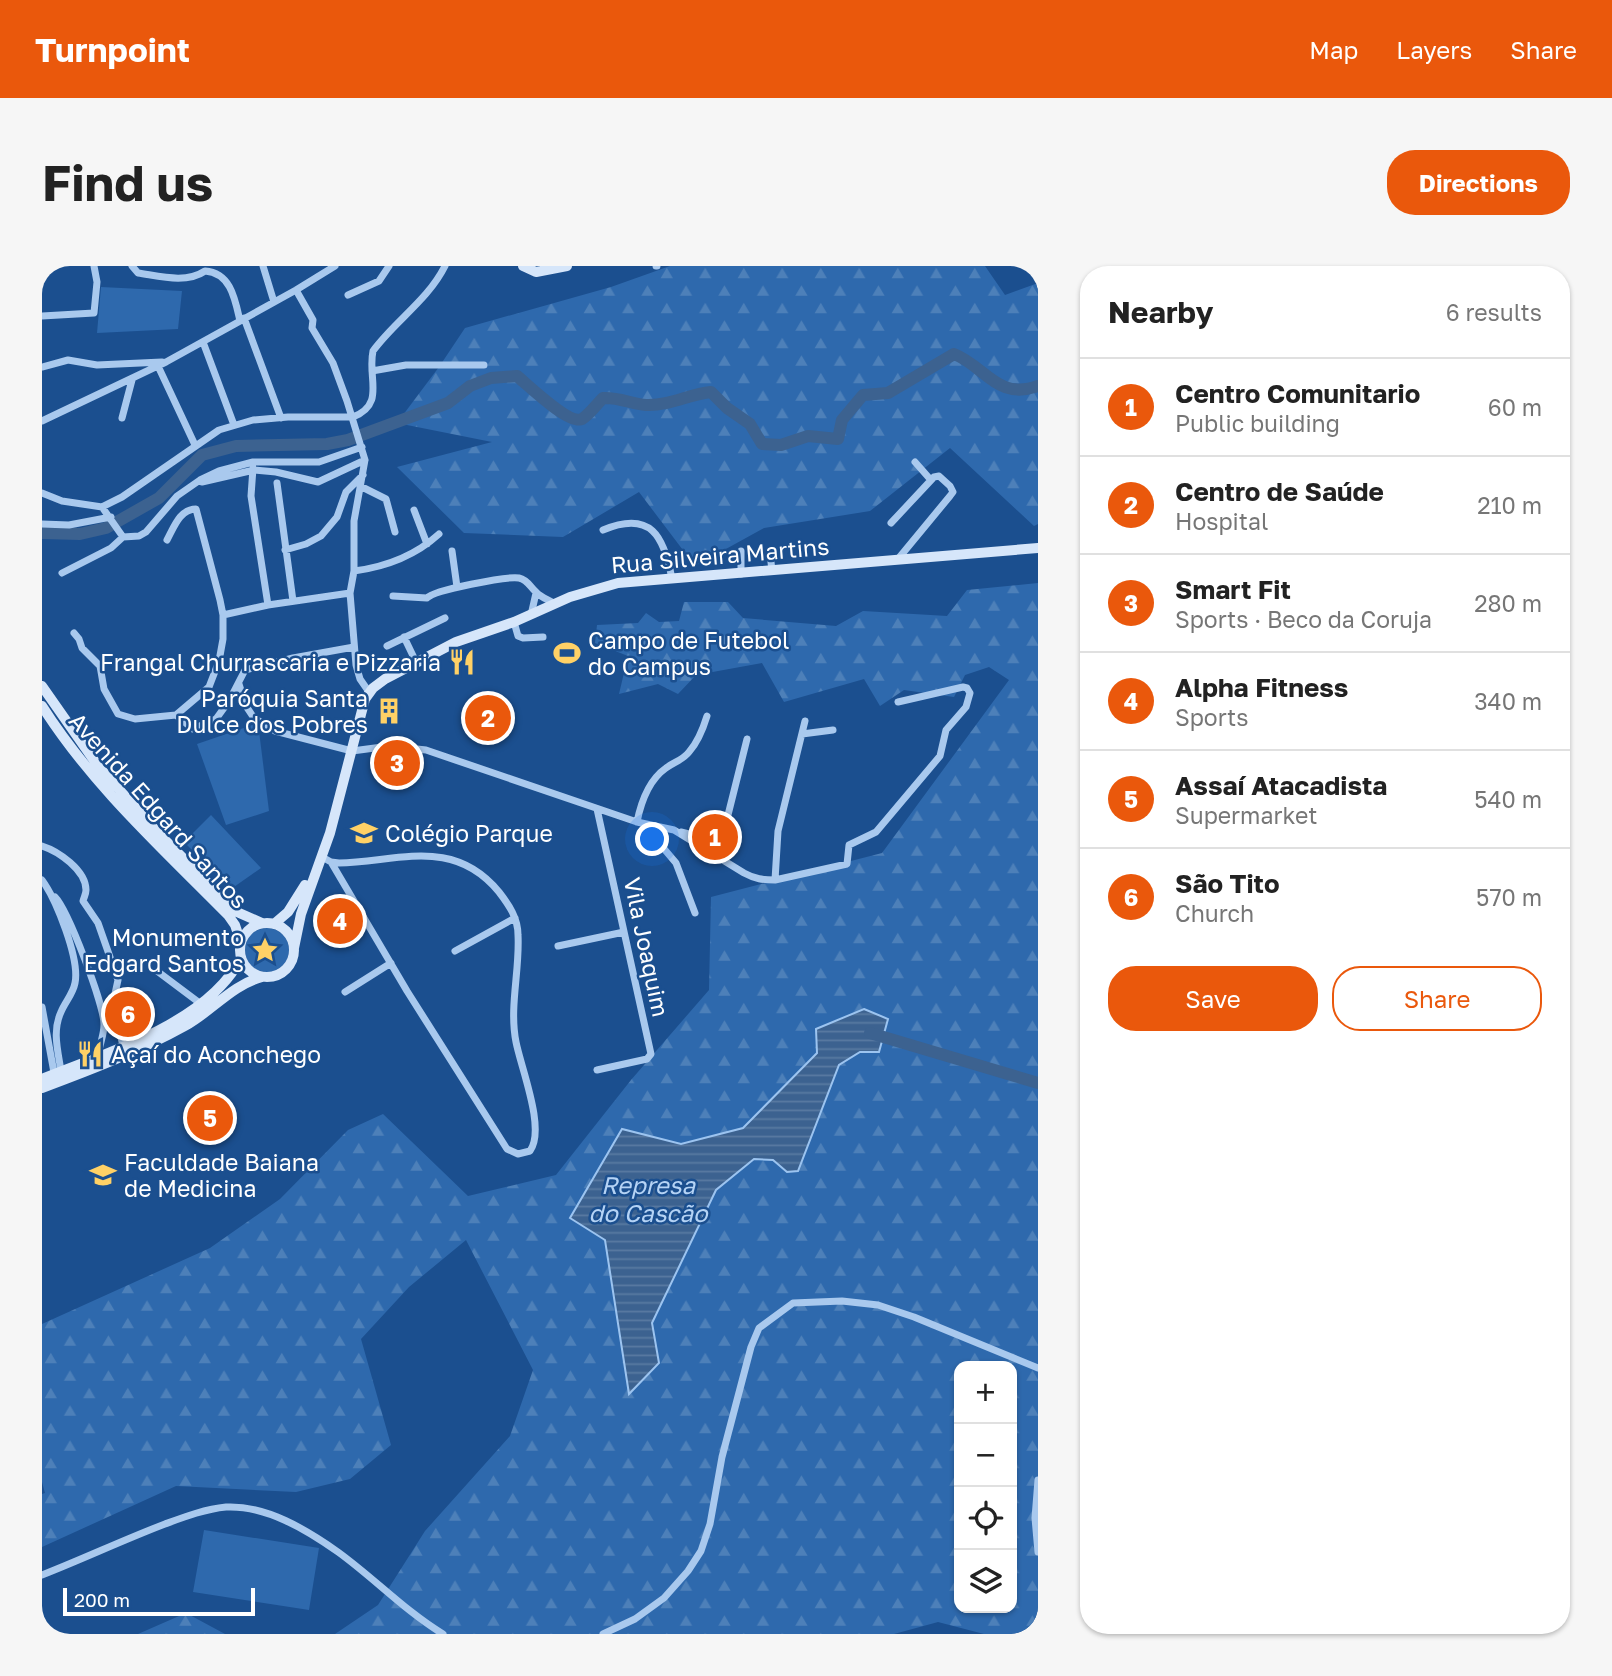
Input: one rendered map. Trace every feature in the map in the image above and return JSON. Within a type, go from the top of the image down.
[{"type":"main road","points":[[523,266],[536,272],[567,266]]},
{"type":"main road","name":"Rua Silveira Martins","points":[[369,692],[385,679],[456,642],[514,622],[594,588],[618,583],[1038,548]]},
{"type":"main road","name":"Avenida Edgard Santos","points":[[42,686],[98,766],[160,835],[237,912],[268,924]]},
{"type":"main road","points":[[42,1088],[53,1077],[183,1017],[226,983],[241,958],[241,943],[245,934],[253,927],[268,924],[288,912],[326,859],[362,707],[369,692]]},
{"type":"main road","name":"Avenida Edgard Santos","points":[[42,706],[70,746],[112,796],[228,915],[235,925],[241,943]]},
{"type":"main road","points":[[53,1077],[168,1035],[202,1015],[242,984],[285,971],[292,961],[301,914],[314,875]]},
{"type":"main road","points":[[268,924],[284,929],[294,948]]},
{"type":"main road","points":[[241,958],[253,973],[262,977]]},
{"type":"street","points":[[42,316],[94,313],[97,282],[94,266]]},
{"type":"street","points":[[132,266],[138,273],[167,277],[189,278],[205,271],[215,272],[228,282],[281,418]]},
{"type":"street","points":[[42,421],[132,380],[335,266]]},
{"type":"street","points":[[348,295],[379,281],[389,266]]},
{"type":"street","points":[[42,493],[62,501],[102,507],[122,497],[219,430],[253,420],[353,417],[370,408],[374,348],[434,284],[445,266]]},
{"type":"street","points":[[264,267],[274,302]]},
{"type":"street","points":[[296,290],[313,320],[313,329],[333,363],[365,460],[365,474],[354,522],[354,571],[350,593],[358,673],[369,692]]},
{"type":"street","points":[[203,342],[234,425]]},
{"type":"street","points":[[42,367],[68,360],[119,366],[166,362]]},
{"type":"street","points":[[372,371],[406,365],[484,365]]},
{"type":"street","points":[[158,366],[195,446]]},
{"type":"street","points":[[122,418],[132,380]]},
{"type":"street","points":[[62,573],[103,552],[123,537],[139,536],[146,532],[168,504],[192,485],[253,466],[319,462],[362,447]]},
{"type":"street","points":[[253,466],[318,482],[365,460]]},
{"type":"street","points":[[915,462],[930,479]]},
{"type":"street","points":[[253,466],[253,509],[268,605]]},
{"type":"street","points":[[285,550],[321,536],[341,509],[346,492],[365,474]]},
{"type":"street","points":[[891,523],[930,479],[939,476],[950,486],[953,492],[897,560]]},
{"type":"street","points":[[277,483],[293,601]]},
{"type":"street","points":[[362,487],[386,499],[395,532]]},
{"type":"street","points":[[102,507],[123,537]]},
{"type":"street","points":[[74,633],[82,648],[97,661],[104,689],[118,714],[135,719],[176,715],[204,692],[213,680],[219,661],[223,615],[196,509],[189,509],[182,514],[167,540]]},
{"type":"street","points":[[414,510],[427,544]]},
{"type":"street","points":[[42,523],[69,525],[111,517]]},
{"type":"street","points":[[603,530],[624,522],[643,524],[652,529],[664,547],[672,579]]},
{"type":"street","points":[[354,571],[374,568],[415,552],[439,534]]},
{"type":"street","points":[[452,551],[457,587]]},
{"type":"street","points":[[741,551],[741,574]]},
{"type":"street","points":[[770,553],[772,571]]},
{"type":"street","points":[[393,596],[421,599],[457,587],[519,578],[531,585],[536,593],[555,604]]},
{"type":"street","points":[[223,615],[268,605],[350,593]]},
{"type":"street","points":[[531,615],[536,593]]},
{"type":"street","points":[[387,646],[445,618]]},
{"type":"street","points":[[514,622],[518,636],[543,637]]},
{"type":"street","points":[[404,637],[416,662]]},
{"type":"street","points":[[176,715],[189,727],[197,729],[220,715],[239,684],[242,673],[257,665],[354,648]]},
{"type":"street","points":[[239,684],[249,712],[275,731],[352,751],[390,746],[415,748],[482,768],[640,823],[693,835],[719,851],[725,850],[729,844],[727,820],[747,739]]},
{"type":"street","points":[[674,830],[755,879],[775,880],[847,864],[849,845],[876,832],[940,756],[946,730],[966,707],[970,693],[963,687],[898,702]]},
{"type":"street","points":[[695,913],[676,863],[640,823],[642,803],[655,779],[689,753],[703,730],[707,716]]},
{"type":"street","points":[[775,880],[778,831],[804,721]]},
{"type":"street","points":[[802,734],[833,730]]},
{"type":"street","name":"Vila Joaquim","points":[[597,809],[650,1053],[647,1059],[597,1070]]},
{"type":"street","points":[[42,846],[55,850],[70,862],[84,884],[86,890],[83,901],[97,923],[118,980],[113,1003],[123,1046]]},
{"type":"street","points":[[399,856],[426,856],[456,862],[485,877],[503,898],[515,918],[519,938],[514,1023],[536,1133],[532,1148],[525,1153],[518,1154],[507,1149],[326,859],[347,863],[399,856]]},
{"type":"street","points":[[42,880],[62,904],[70,921],[100,1007],[104,1027],[98,1057]]},
{"type":"street","points":[[52,894],[76,969],[75,984],[55,1031],[53,1077]]},
{"type":"street","points":[[455,951],[515,918]]},
{"type":"street","points":[[558,946],[624,932]]},
{"type":"street","points":[[345,992],[391,963]]},
{"type":"street","points":[[157,971],[201,1004]]},
{"type":"street","points":[[42,1007],[53,1077]]},
{"type":"street","points":[[603,1634],[635,1619],[663,1598],[701,1552],[710,1524],[722,1457],[751,1347],[759,1328],[775,1314],[793,1303],[842,1301],[878,1305],[1038,1368]]},
{"type":"street","points":[[1038,1480],[1035,1518],[1038,1552]]},
{"type":"street","points":[[42,1575],[119,1541],[191,1514],[227,1507],[248,1510],[268,1515],[310,1533],[443,1634]]},
{"type":"green space","points":[[670,266],[985,266],[1005,295],[1038,283],[1038,524],[1034,526],[950,448],[870,511],[764,528],[695,566],[639,492],[563,537],[464,533],[397,467],[492,442],[397,423],[465,328],[611,287]]},
{"type":"green space","points":[[101,287],[182,291],[178,329],[97,333]]},
{"type":"green space","points":[[1038,583],[1038,1634],[984,1634],[938,1622],[894,1634],[335,1634],[378,1605],[425,1531],[510,1436],[533,1370],[466,1240],[409,1287],[361,1339],[391,1445],[350,1479],[296,1492],[176,1486],[42,1547],[42,1494],[45,1493],[42,1482],[42,1324],[210,1248],[280,1199],[348,1130],[383,1114],[468,1196],[556,1175],[631,1080],[709,990],[711,897],[882,853],[1009,680],[989,667],[965,675],[954,697],[904,690],[880,706],[864,679],[784,702],[762,663],[696,675],[678,694],[658,684],[619,694],[628,656],[595,643],[597,625],[638,623],[646,613],[659,622],[679,621],[684,602],[728,602],[743,618],[836,626],[863,611],[947,616],[967,590]],"holes":[[[817,1052],[860,1052],[839,1065],[798,1171],[787,1172],[773,1160],[754,1159],[716,1190],[652,1323],[659,1363],[629,1393],[605,1240],[622,1129],[681,1144],[743,1128]]]},
{"type":"green space","points":[[258,723],[269,811],[226,825],[197,744]]},
{"type":"green space","points":[[211,815],[261,868],[231,889],[184,842]]},
{"type":"green space","points":[[267,928],[283,934],[289,950],[283,966],[267,972],[251,966],[245,950],[251,934]]},
{"type":"green space","points":[[204,1530],[319,1548],[309,1610],[193,1592]]},
{"type":"green space","points":[[186,1613],[225,1634],[138,1634]]},
{"type":"water","name":"Represa do Cascão","points":[[864,1009],[888,1019],[879,1052],[860,1052],[839,1065],[798,1171],[787,1172],[773,1160],[754,1159],[716,1190],[652,1323],[659,1363],[629,1394],[605,1240],[570,1218],[622,1129],[681,1144],[743,1128],[817,1053],[816,1029]]},
{"type":"waterway","points":[[42,533],[80,534],[106,528],[159,498],[202,455],[236,446],[327,444],[348,440],[448,403],[470,386],[491,378],[517,376],[559,410],[576,419],[585,417],[603,398],[655,405],[711,392],[727,408],[750,424],[762,444],[781,445],[808,436],[838,439],[842,420],[863,395],[888,393],[954,354],[1002,386],[1012,389],[1038,386]]},
{"type":"waterway","points":[[870,1033],[1038,1083]]},
{"type":"place","name":"Campo de Futebol do Campus","points":[[567,653]]},
{"type":"place","name":"Frangal Churrascaria e Pizzaria","points":[[462,662]]},
{"type":"place","name":"Paróquia Santa Dulce dos Pobres","points":[[389,711]]},
{"type":"place","name":"Centro de Saúde","points":[[488,718]]},
{"type":"place","name":"Smart Fit","points":[[397,763]]},
{"type":"place","name":"Colégio Parque","points":[[364,833]]},
{"type":"place","name":"Centro Comunitario","points":[[715,837]]},
{"type":"place","name":"Alpha Fitness","points":[[340,921]]},
{"type":"place","name":"Monumento Edgard Santos","points":[[265,950]]},
{"type":"place","name":"São Tito","points":[[128,1014]]},
{"type":"place","name":"Açaí do Aconchego","points":[[90,1054]]},
{"type":"place","name":"Assaí Atacadista","points":[[210,1118]]},
{"type":"place","name":"Faculdade Baiana de Medicina","points":[[103,1175]]}]
